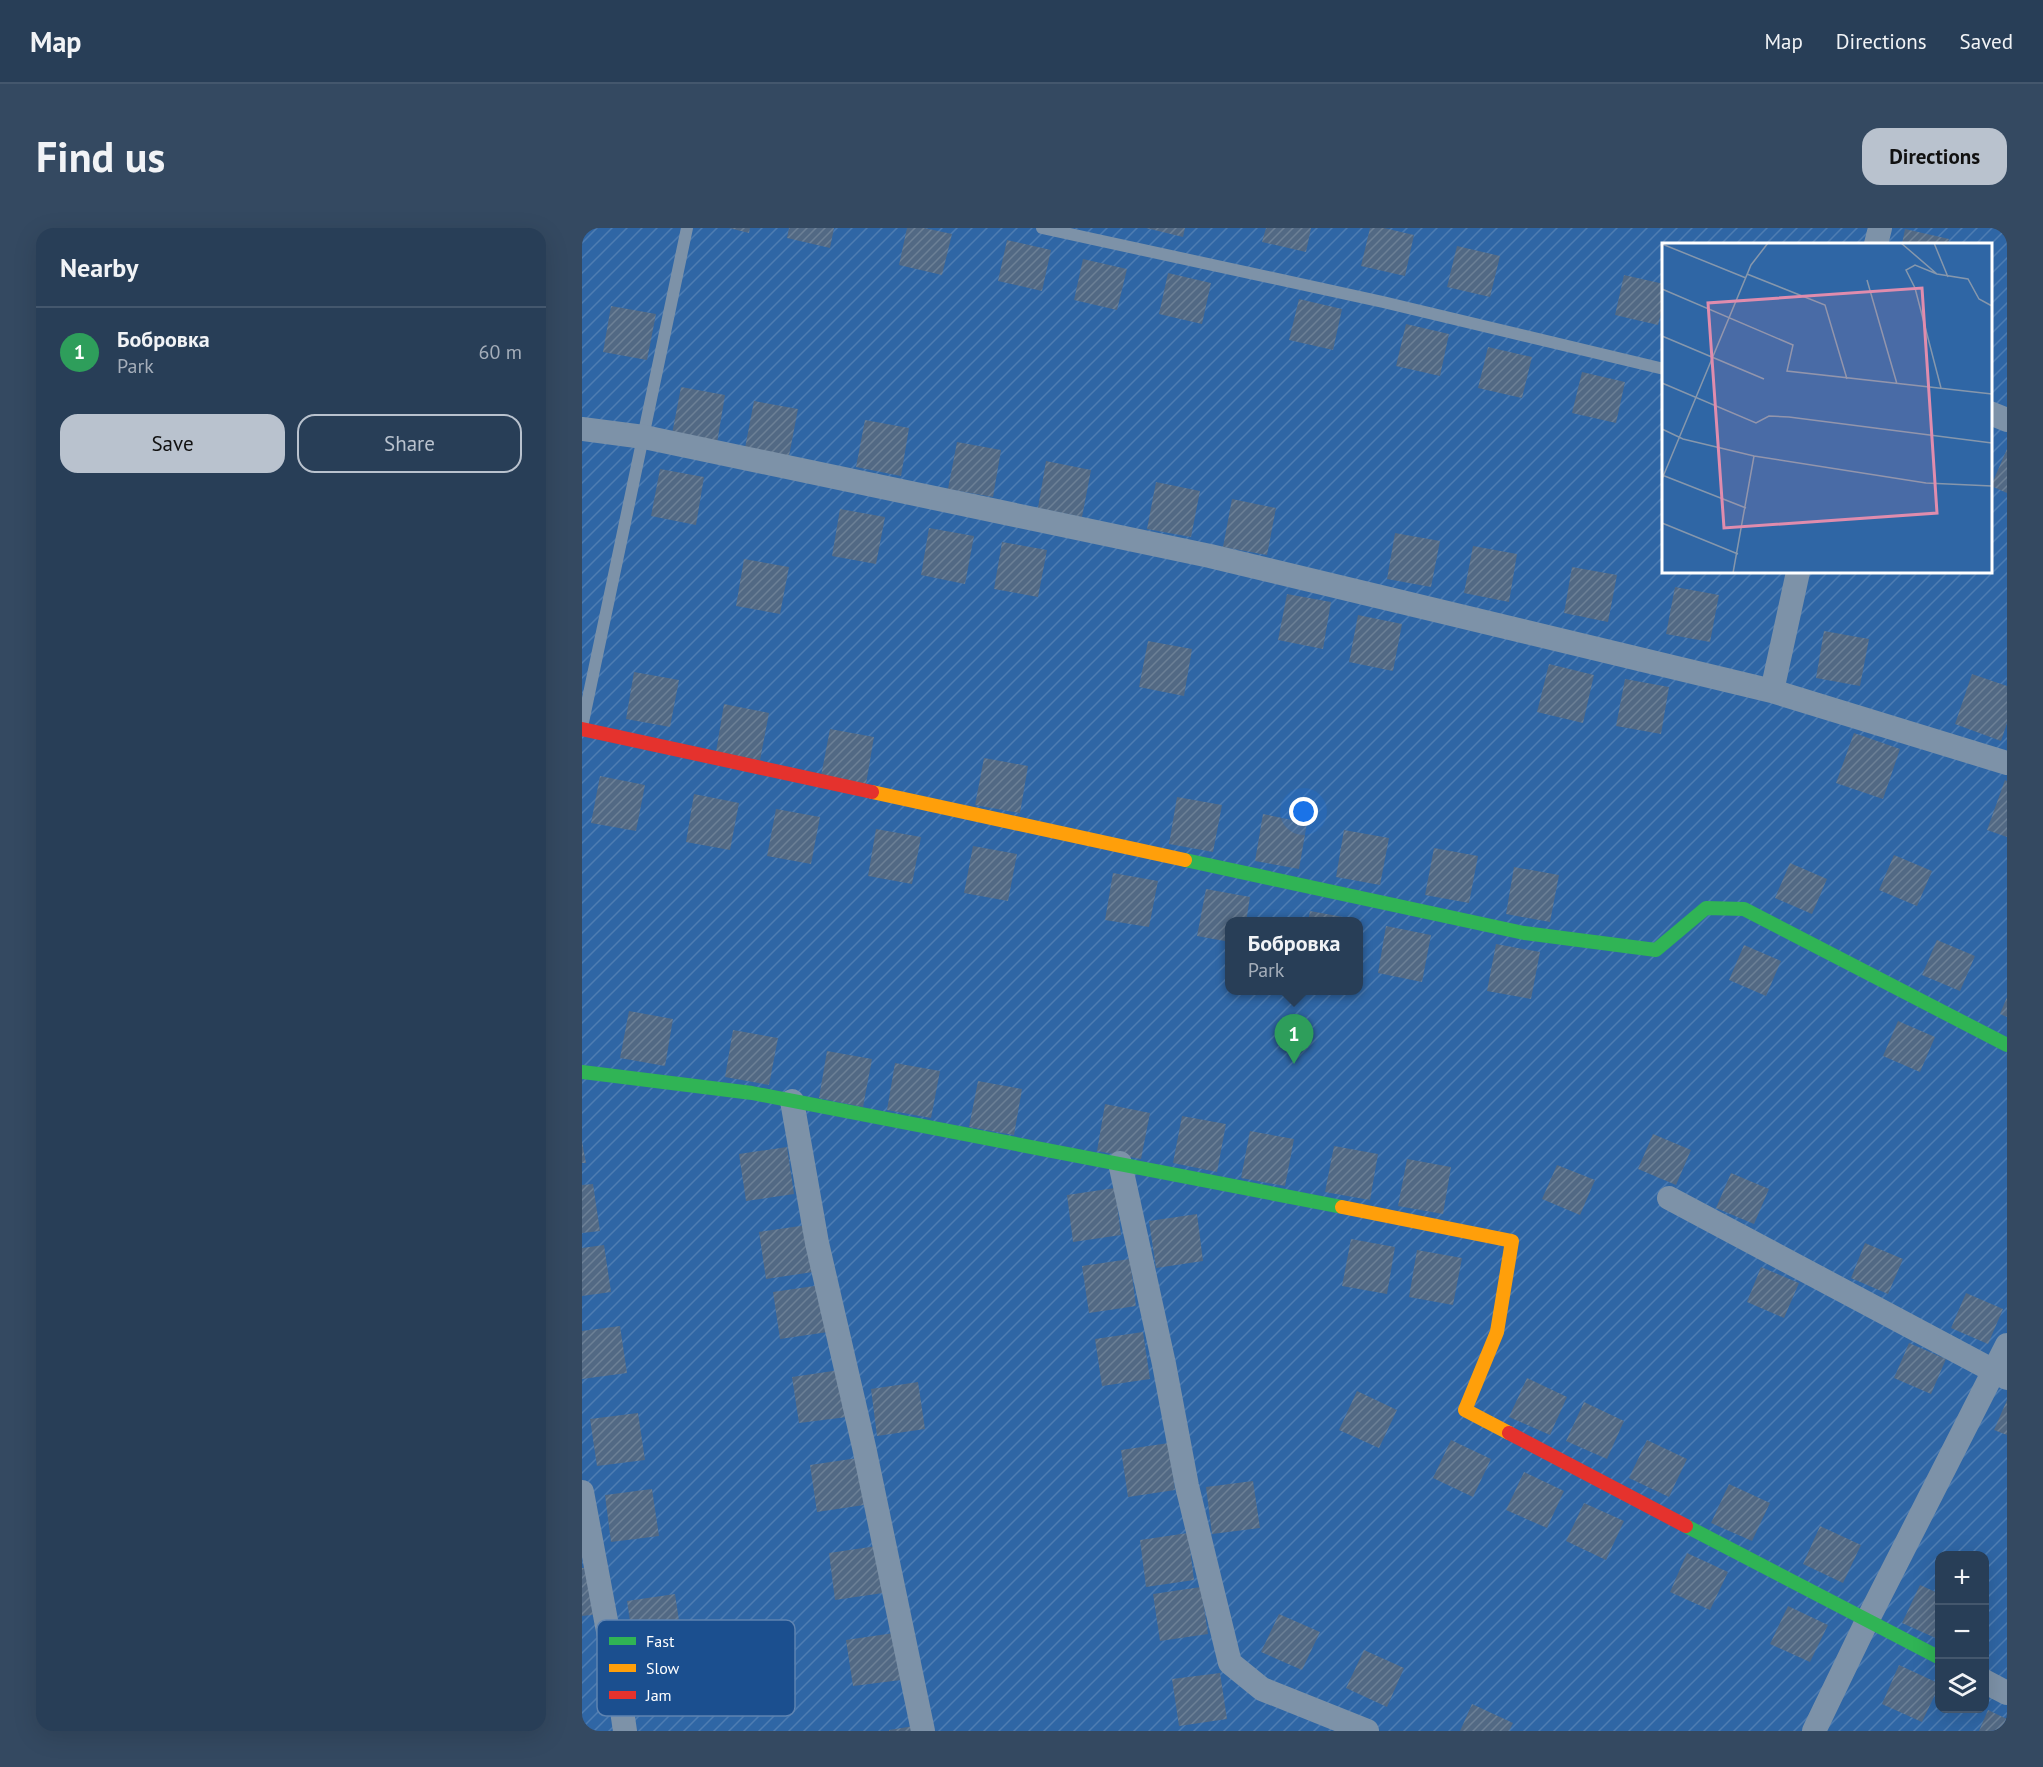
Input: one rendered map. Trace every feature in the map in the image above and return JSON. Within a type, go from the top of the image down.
[{"type":"street","points":[[1876,243],[1880,228]]},
{"type":"street","points":[[1992,414],[2007,420]]},
{"type":"street","points":[[582,429],[644,436],[1210,556],[1772,691],[2007,763]]},
{"type":"street","points":[[1772,691],[1798,573]]},
{"type":"street","points":[[582,728],[1524,933],[1656,950],[1706,908],[1744,909],[2007,1045]]},
{"type":"street","points":[[582,1072],[752,1093],[1512,1241],[1497,1332],[1465,1410],[1935,1656]]},
{"type":"street","points":[[792,1101],[817,1242],[866,1459],[923,1731]]},
{"type":"street","points":[[1120,1163],[1164,1364],[1187,1486],[1230,1663],[1262,1689],[1366,1731]]},
{"type":"street","points":[[1670,1198],[2000,1375]]},
{"type":"street","points":[[1814,1731],[1866,1621],[2000,1375],[2007,1345]]},
{"type":"street","points":[[582,1492],[606,1620]]},
{"type":"street","points":[[1989,1684],[2007,1693]]},
{"type":"street","points":[[623,1716],[625,1731]]},
{"type":"lane","points":[[582,728],[687,228]]},
{"type":"lane","points":[[1041,228],[1383,302],[1662,369]]},
{"type":"shaded area","points":[[582,228],[2007,228],[2007,1731],[582,1731]]},
{"type":"building","points":[[729,228],[750,228],[749,233]]},
{"type":"building","points":[[789,228],[834,228],[830,248],[787,238]]},
{"type":"building","points":[[907,228],[924,228],[952,234],[942,275],[899,265]]},
{"type":"building","points":[[1146,228],[1185,228],[1183,237]]},
{"type":"building","points":[[1266,228],[1311,228],[1306,252],[1262,242]]},
{"type":"building","points":[[1370,228],[1384,228],[1414,235],[1405,276],[1361,266]]},
{"type":"building","points":[[1905,229],[1949,239],[1948,243],[1902,243]]},
{"type":"building","points":[[1007,240],[1051,250],[1042,291],[998,281]]},
{"type":"building","points":[[1457,246],[1500,256],[1490,297],[1447,287]]},
{"type":"building","points":[[1083,259],[1127,269],[1117,310],[1074,300]]},
{"type":"building","points":[[1168,273],[1211,283],[1202,324],[1159,314]]},
{"type":"building","points":[[1624,275],[1662,284],[1662,309],[1658,325],[1615,315]]},
{"type":"building","points":[[1299,299],[1342,309],[1333,350],[1289,340]]},
{"type":"building","points":[[611,306],[656,314],[647,360],[603,352]]},
{"type":"building","points":[[1406,324],[1449,334],[1440,376],[1396,366]]},
{"type":"building","points":[[1488,347],[1532,357],[1522,398],[1478,388]]},
{"type":"building","points":[[1582,372],[1625,382],[1616,423],[1572,413]]},
{"type":"building","points":[[681,387],[725,395],[717,443],[672,434]]},
{"type":"building","points":[[754,401],[798,409],[789,456],[745,448]]},
{"type":"building","points":[[865,420],[909,428],[901,476],[856,467]]},
{"type":"building","points":[[957,442],[1001,450],[993,497],[948,489]]},
{"type":"building","points":[[2007,449],[2007,493],[1992,486]]},
{"type":"building","points":[[1046,461],[1091,470],[1082,517],[1038,508]]},
{"type":"building","points":[[660,469],[704,477],[696,525],[651,516]]},
{"type":"building","points":[[1156,482],[1200,491],[1191,537],[1147,529]]},
{"type":"building","points":[[1232,499],[1276,508],[1267,555],[1223,547]]},
{"type":"building","points":[[840,509],[885,517],[876,564],[832,556]]},
{"type":"building","points":[[929,528],[974,536],[965,584],[921,575]]},
{"type":"building","points":[[1395,533],[1440,541],[1431,587],[1387,579]]},
{"type":"building","points":[[1002,542],[1047,550],[1038,597],[994,589]]},
{"type":"building","points":[[1473,546],[1517,554],[1509,602],[1464,593]]},
{"type":"building","points":[[744,559],[789,567],[780,614],[736,606]]},
{"type":"building","points":[[1572,567],[1617,575],[1608,622],[1564,613]]},
{"type":"building","points":[[1675,587],[1719,595],[1710,642],[1666,634]]},
{"type":"building","points":[[1287,594],[1331,602],[1323,649],[1278,640]]},
{"type":"building","points":[[1358,615],[1402,624],[1393,671],[1349,662]]},
{"type":"building","points":[[1824,631],[1869,639],[1860,686],[1816,678]]},
{"type":"building","points":[[1148,641],[1192,649],[1184,696],[1139,687]]},
{"type":"building","points":[[1549,664],[1594,675],[1583,723],[1537,712]]},
{"type":"building","points":[[634,672],[679,680],[670,727],[626,719]]},
{"type":"building","points":[[1972,674],[2007,686],[2007,723],[2001,741],[1955,724]]},
{"type":"building","points":[[1625,679],[1669,687],[1661,734],[1616,726]]},
{"type":"building","points":[[724,704],[769,713],[760,760],[716,752]]},
{"type":"building","points":[[830,729],[874,737],[866,784],[821,776]]},
{"type":"building","points":[[1854,733],[1900,749],[1883,799],[1836,783]]},
{"type":"building","points":[[984,758],[1028,766],[1020,813],[975,805]]},
{"type":"building","points":[[600,776],[645,785],[636,831],[591,823]]},
{"type":"building","points":[[2005,780],[2007,781],[2007,837],[1987,830]]},
{"type":"building","points":[[694,794],[739,803],[730,850],[686,842]]},
{"type":"building","points":[[1177,797],[1222,805],[1213,852],[1169,844]]},
{"type":"building","points":[[776,809],[820,817],[811,864],[767,856]]},
{"type":"building","points":[[1263,814],[1307,823],[1299,869],[1255,861]]},
{"type":"building","points":[[876,829],[921,837],[912,884],[868,876]]},
{"type":"building","points":[[1344,830],[1389,838],[1380,885],[1336,877]]},
{"type":"building","points":[[973,846],[1017,854],[1008,901],[964,893]]},
{"type":"building","points":[[1434,848],[1478,856],[1469,903],[1425,895]]},
{"type":"building","points":[[1894,855],[1932,871],[1917,906],[1879,890]]},
{"type":"building","points":[[1790,863],[1827,879],[1812,914],[1775,898]]},
{"type":"building","points":[[1514,867],[1559,875],[1550,922],[1506,914]]},
{"type":"building","points":[[1113,873],[1158,881],[1149,927],[1105,920]]},
{"type":"building","points":[[1206,889],[1250,897],[1247,917],[1225,917],[1225,941],[1197,936]]},
{"type":"building","points":[[1310,911],[1343,917],[1309,917]]},
{"type":"building","points":[[1386,926],[1431,935],[1422,982],[1378,973]]},
{"type":"building","points":[[1937,940],[1975,956],[1960,991],[1922,975]]},
{"type":"building","points":[[1496,944],[1540,952],[1531,999],[1487,991]]},
{"type":"building","points":[[1744,945],[1781,961],[1766,996],[1729,980]]},
{"type":"building","points":[[2007,997],[2007,1017],[2000,1014]]},
{"type":"building","points":[[629,1011],[673,1019],[665,1066],[620,1058]]},
{"type":"building","points":[[1898,1021],[1935,1037],[1920,1072],[1883,1056]]},
{"type":"building","points":[[733,1030],[778,1038],[769,1085],[725,1077]]},
{"type":"building","points":[[827,1051],[872,1059],[863,1107],[819,1098]]},
{"type":"building","points":[[895,1063],[940,1071],[931,1118],[887,1110]]},
{"type":"building","points":[[978,1081],[1022,1089],[1014,1135],[969,1127]]},
{"type":"building","points":[[1105,1104],[1150,1113],[1141,1159],[1097,1151]]},
{"type":"building","points":[[1182,1116],[1226,1124],[1217,1172],[1173,1163]]},
{"type":"building","points":[[1250,1131],[1294,1139],[1285,1186],[1241,1178]]},
{"type":"building","points":[[1653,1134],[1691,1150],[1676,1185],[1638,1169]]},
{"type":"building","points":[[582,1142],[586,1163],[582,1163]]},
{"type":"building","points":[[1334,1146],[1378,1154],[1370,1200],[1325,1192]]},
{"type":"building","points":[[787,1147],[794,1194],[746,1201],[739,1154]]},
{"type":"building","points":[[1407,1159],[1451,1167],[1443,1214],[1398,1206]]},
{"type":"building","points":[[1557,1165],[1595,1180],[1580,1215],[1542,1199]]},
{"type":"building","points":[[1731,1173],[1769,1189],[1754,1224],[1716,1208]]},
{"type":"building","points":[[593,1184],[600,1231],[582,1233],[582,1185]]},
{"type":"building","points":[[1115,1188],[1121,1235],[1073,1242],[1067,1195]]},
{"type":"building","points":[[1197,1214],[1203,1261],[1156,1268],[1149,1221]]},
{"type":"building","points":[[807,1225],[813,1272],[766,1279],[759,1232]]},
{"type":"building","points":[[1351,1239],[1395,1247],[1387,1294],[1342,1286]]},
{"type":"building","points":[[1865,1243],[1903,1259],[1888,1294],[1851,1278]]},
{"type":"building","points":[[604,1245],[611,1292],[582,1296],[582,1248]]},
{"type":"building","points":[[1417,1250],[1462,1258],[1453,1305],[1409,1297]]},
{"type":"building","points":[[1130,1259],[1136,1306],[1089,1313],[1082,1266]]},
{"type":"building","points":[[1761,1267],[1799,1283],[1784,1318],[1747,1302]]},
{"type":"building","points":[[821,1285],[828,1332],[780,1339],[773,1292]]},
{"type":"building","points":[[1966,1293],[2003,1309],[1988,1344],[1951,1328]]},
{"type":"building","points":[[620,1326],[627,1373],[582,1379],[582,1331]]},
{"type":"building","points":[[1143,1332],[1150,1379],[1102,1386],[1095,1339]]},
{"type":"building","points":[[1909,1343],[1946,1359],[1931,1394],[1894,1378]]},
{"type":"building","points":[[840,1370],[847,1417],[799,1423],[792,1377]]},
{"type":"building","points":[[1527,1378],[1567,1397],[1550,1435],[1509,1417]]},
{"type":"building","points":[[918,1382],[925,1429],[877,1436],[871,1389]]},
{"type":"building","points":[[1357,1391],[1397,1410],[1379,1448],[1339,1430]]},
{"type":"building","points":[[2007,1400],[2007,1435],[1994,1430]]},
{"type":"building","points":[[1584,1402],[1624,1421],[1607,1459],[1566,1441]]},
{"type":"building","points":[[638,1413],[645,1460],[597,1466],[590,1419]]},
{"type":"building","points":[[1451,1440],[1491,1459],[1473,1497],[1433,1478]]},
{"type":"building","points":[[1647,1440],[1687,1459],[1669,1497],[1629,1478]]},
{"type":"building","points":[[1169,1443],[1175,1490],[1128,1497],[1121,1450]]},
{"type":"building","points":[[858,1458],[864,1505],[817,1512],[810,1465]]},
{"type":"building","points":[[1524,1472],[1564,1491],[1547,1528],[1506,1510]]},
{"type":"building","points":[[1253,1481],[1260,1528],[1212,1534],[1206,1487]]},
{"type":"building","points":[[1729,1484],[1770,1503],[1752,1541],[1711,1523]]},
{"type":"building","points":[[652,1489],[659,1536],[611,1542],[605,1495]]},
{"type":"building","points":[[1584,1503],[1624,1521],[1606,1560],[1566,1541]]},
{"type":"building","points":[[1820,1526],[1861,1545],[1843,1583],[1803,1564]]},
{"type":"building","points":[[1188,1533],[1194,1580],[1146,1587],[1140,1540]]},
{"type":"building","points":[[877,1546],[883,1593],[835,1600],[829,1553]]},
{"type":"building","points":[[1687,1553],[1728,1572],[1710,1610],[1670,1592]]},
{"type":"building","points":[[593,1567],[600,1614],[582,1616],[582,1568]]},
{"type":"building","points":[[1920,1585],[1935,1592],[1935,1638],[1902,1623]]},
{"type":"building","points":[[1201,1587],[1208,1634],[1160,1641],[1153,1594]]},
{"type":"building","points":[[675,1594],[679,1620],[630,1620],[627,1601]]},
{"type":"building","points":[[1788,1606],[1828,1625],[1810,1662],[1770,1644]]},
{"type":"building","points":[[1279,1614],[1320,1632],[1302,1670],[1261,1652]]},
{"type":"building","points":[[894,1633],[901,1680],[853,1686],[846,1640]]},
{"type":"building","points":[[1364,1650],[1404,1668],[1387,1707],[1346,1688]]},
{"type":"building","points":[[1899,1665],[1935,1682],[1935,1695],[1922,1722],[1882,1704]]},
{"type":"building","points":[[1220,1673],[1227,1719],[1179,1726],[1172,1679]]},
{"type":"building","points":[[1472,1704],[1513,1723],[1509,1731],[1460,1731]]},
{"type":"building","points":[[1989,1710],[2007,1719],[2007,1731],[1979,1731]]},
{"type":"building","points":[[914,1726],[915,1731],[889,1731],[889,1730]]},
{"type":"traffic: fast","points":[[1185,860],[1524,933],[1656,950],[1706,908],[1744,909],[2007,1045]]},
{"type":"traffic: fast","points":[[582,1072],[752,1093],[1342,1207]]},
{"type":"traffic: fast","points":[[1686,1526],[1935,1655]]},
{"type":"traffic: slow","points":[[872,792],[1185,860]]},
{"type":"traffic: slow","points":[[1342,1207],[1512,1241],[1497,1332],[1465,1410],[1509,1433]]},
{"type":"traffic: jam","points":[[582,729],[872,792]]},
{"type":"traffic: jam","points":[[1509,1433],[1686,1526]]},
{"type":"place","name":"Бобровка","points":[[1294,1064]]}]
